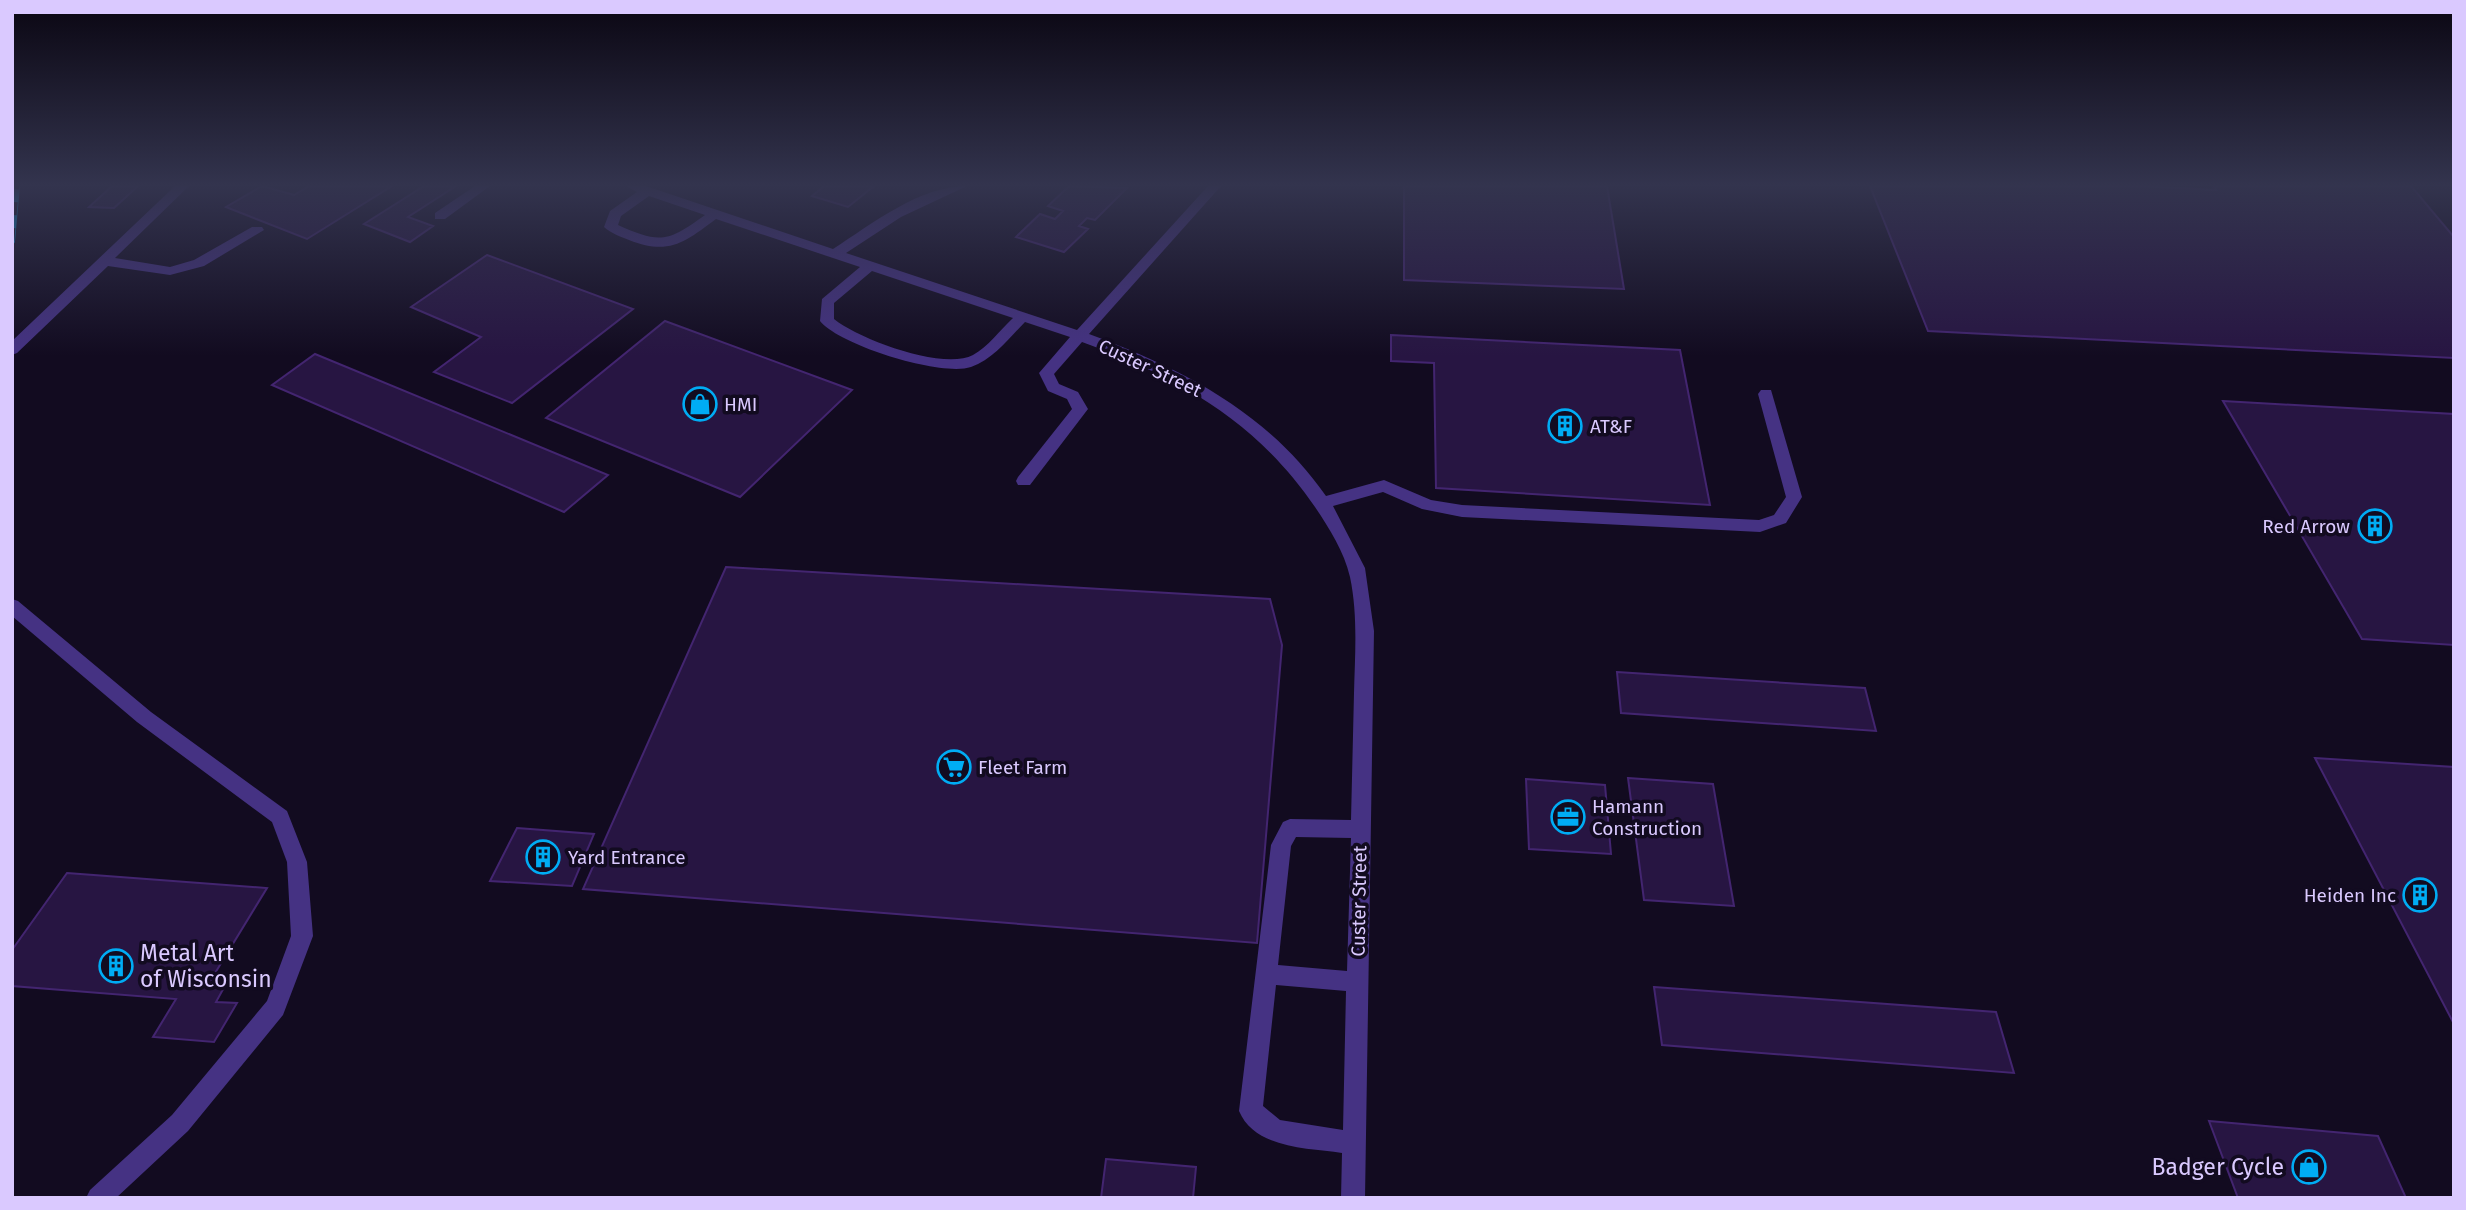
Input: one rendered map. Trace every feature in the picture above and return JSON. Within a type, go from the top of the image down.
[{"type":"street","points":[[12,350],[124,242]]},
{"type":"street","points":[[105,261],[170,271],[199,263],[235,242]]},
{"type":"street","points":[[644,242],[651,246],[672,242]]},
{"type":"street","name":"Custer Street","points":[[800,242],[1079,336],[1195,387],[1255,426],[1297,469],[1333,520],[1356,568],[1365,631],[1353,1198]]},
{"type":"street","points":[[835,254],[853,242]]},
{"type":"street","points":[[1024,481],[1080,409],[1073,396],[1053,387],[1046,373],[1164,242]]},
{"type":"street","points":[[869,266],[827,303],[827,321],[840,331],[940,366],[960,365],[978,359],[1022,317]]},
{"type":"street","points":[[1321,503],[1384,486],[1428,505],[1462,511],[1760,526],[1780,519],[1794,497],[1766,394]]},
{"type":"street","points":[[12,606],[144,717],[280,817],[298,862],[302,936],[275,1008],[180,1123],[98,1198]]},
{"type":"street","points":[[1354,1143],[1275,1131],[1251,1111],[1281,845],[1290,828],[1361,829]]},
{"type":"street","points":[[1265,974],[1358,982]]},
{"type":"building","points":[[1033,242],[1074,242],[1064,252]]},
{"type":"building","points":[[1404,242],[1616,242],[1624,289],[1404,280]]},
{"type":"building","points":[[1893,242],[2454,242],[2454,358],[1928,331]]},
{"type":"building","points":[[487,255],[633,309],[512,403],[434,372],[481,337],[411,307]]},
{"type":"building","name":"HMI","points":[[665,321],[852,390],[740,497],[546,418]]},
{"type":"building","name":"AT&F","points":[[1391,335],[1680,350],[1710,505],[1436,488],[1434,363],[1391,361]]},
{"type":"building","points":[[315,354],[608,475],[564,512],[272,385]]},
{"type":"building","name":"Red Arrow","points":[[2223,401],[2454,414],[2454,645],[2362,639]]},
{"type":"building","name":"Fleet Farm","points":[[726,567],[1270,599],[1282,645],[1257,943],[583,889]]},
{"type":"building","points":[[1617,672],[1865,688],[1876,731],[1621,713]]},
{"type":"building","name":"Heiden Inc","points":[[2315,758],[2454,767],[2454,1024]]},
{"type":"building","points":[[1628,778],[1713,784],[1734,906],[1644,900]]},
{"type":"building","name":"Hamann Construction","points":[[1526,779],[1605,785],[1611,854],[1529,849]]},
{"type":"building","name":"Yard Entrance","points":[[517,828],[594,834],[572,886],[490,881]]},
{"type":"building","name":"Metal Art of Wisconsin","points":[[67,873],[267,888],[209,983],[226,984],[216,1002],[237,1003],[214,1042],[153,1037],[176,999],[12,986],[12,950]]},
{"type":"building","points":[[1654,987],[1996,1012],[2014,1073],[1662,1045]]},
{"type":"building","name":"Badger Cycle","points":[[2209,1121],[2378,1136],[2406,1198],[2238,1198]]},
{"type":"building","points":[[1106,1159],[1196,1167],[1193,1198],[1101,1198]]},
{"type":"place","name":"HMI","points":[[700,404]]},
{"type":"place","name":"AT&F","points":[[1565,426]]},
{"type":"place","name":"Red Arrow","points":[[2375,526]]},
{"type":"place","name":"Fleet Farm","points":[[954,767]]},
{"type":"place","name":"Hamann Construction","points":[[1568,817]]},
{"type":"place","name":"Yard Entrance","points":[[543,857]]},
{"type":"place","name":"Heiden Inc","points":[[2420,895]]},
{"type":"place","name":"Metal Art of Wisconsin","points":[[116,966]]},
{"type":"place","name":"Badger Cycle","points":[[2309,1167]]}]
